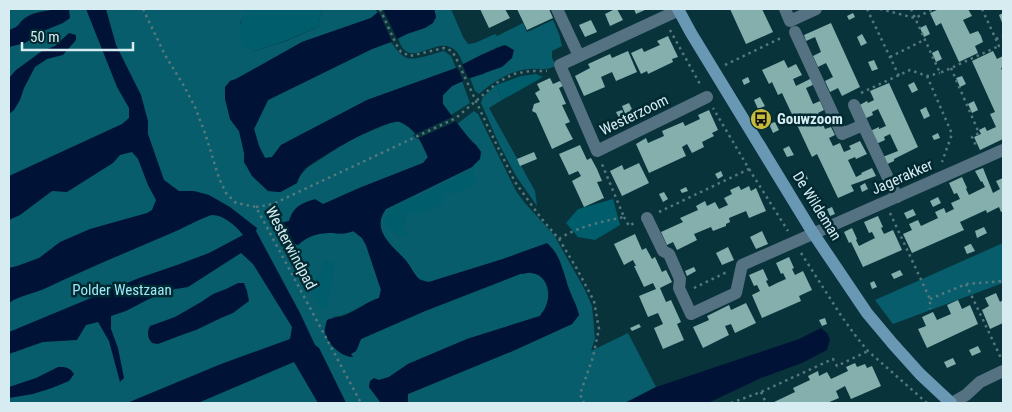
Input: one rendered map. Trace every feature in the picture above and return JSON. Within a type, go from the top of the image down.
[{"type":"street","points":[[557,9],[579,56]]},
{"type":"street","points":[[560,65],[678,9]]},
{"type":"street","name":"De Wildeman","points":[[678,9],[814,233],[867,313],[920,374],[952,403]]},
{"type":"street","points":[[785,9],[790,20],[816,9]]},
{"type":"street","points":[[795,32],[842,134],[862,125]]},
{"type":"street","name":"Westerzoom","points":[[560,65],[597,151],[707,97]]},
{"type":"street","points":[[856,100],[862,125],[891,200]]},
{"type":"street","name":"Jagerakker","points":[[814,233],[1003,150]]},
{"type":"street","points":[[647,218],[663,251],[669,254],[680,279],[678,288],[691,314],[736,293],[742,265],[814,233]]},
{"type":"street","points":[[952,403],[966,395],[980,382],[1003,371]]},
{"type":"path","name":"Westerwindpad","points":[[144,9],[165,55],[195,107],[226,193],[236,203],[256,207],[361,403]]},
{"type":"path","points":[[380,9],[401,52],[410,56],[444,48],[452,51],[515,182],[559,239],[594,301],[600,329],[580,394],[584,403]]},
{"type":"path","points":[[867,9],[899,76]]},
{"type":"path","points":[[880,9],[915,18],[934,9]]},
{"type":"path","points":[[911,9],[940,73]]},
{"type":"path","points":[[982,9],[999,46]]},
{"type":"path","points":[[664,17],[697,80],[749,168],[842,317],[868,352],[927,403]]},
{"type":"path","points":[[697,80],[795,32]]},
{"type":"path","points":[[996,39],[1003,36]]},
{"type":"path","points":[[890,57],[924,40]]},
{"type":"path","points":[[856,100],[910,70],[927,76],[940,73],[1003,44]]},
{"type":"path","points":[[256,207],[273,204],[456,118],[498,82],[514,74],[530,71],[548,72],[560,65]]},
{"type":"path","points":[[951,68],[980,133],[972,137],[982,160]]},
{"type":"path","points":[[927,76],[952,134],[936,180]]},
{"type":"path","points":[[597,151],[629,226],[749,168]]},
{"type":"path","points":[[891,200],[930,299],[930,309]]},
{"type":"path","points":[[559,239],[570,232],[587,226],[624,217]]},
{"type":"path","points":[[681,294],[742,265]]},
{"type":"path","points":[[930,299],[966,284],[1003,281]]},
{"type":"path","points":[[966,284],[1003,362]]},
{"type":"path","points":[[731,403],[761,392],[833,359],[837,366],[868,352]]},
{"type":"path","points":[[761,392],[766,403]]},
{"type":"green space","name":"Polder Westzaan","points":[[9,9],[248,9],[240,23],[254,51],[284,42],[318,27],[322,9],[376,9],[377,13],[371,18],[302,42],[230,81],[228,109],[230,119],[239,131],[242,140],[244,162],[268,191],[281,192],[297,183],[299,177],[307,168],[339,147],[354,138],[398,121],[417,136],[428,158],[423,163],[372,183],[289,221],[282,239],[298,245],[316,235],[354,231],[362,238],[381,290],[379,298],[351,312],[333,317],[351,354],[356,351],[361,339],[425,311],[520,274],[537,274],[544,281],[548,290],[545,308],[540,316],[467,339],[408,364],[389,377],[379,380],[369,387],[381,403],[346,403],[319,348],[342,403],[9,403]]},
{"type":"green space","points":[[434,9],[451,9],[468,44],[495,34],[497,36],[523,23],[527,32],[553,20],[562,46],[552,51],[552,58],[556,65],[546,69],[529,69],[508,74],[479,94],[475,91],[470,78],[484,74],[505,45],[463,64],[456,51],[445,46],[414,53],[402,48],[398,38],[436,17]]},
{"type":"green space","points":[[391,42],[401,54],[409,58],[418,58],[444,51],[451,56],[456,68],[367,100],[281,145],[272,157],[265,158],[254,129],[268,100],[372,49]]},
{"type":"green space","points":[[462,81],[470,103],[451,115],[443,104],[443,95],[452,86]]},
{"type":"green space","points":[[496,85],[502,100],[489,108],[535,191],[537,206],[516,176],[481,103],[483,97]]},
{"type":"green space","points":[[474,111],[478,114],[516,191],[554,235],[585,290],[592,306],[595,339],[591,351],[628,333],[656,387],[625,403],[408,403],[408,394],[515,350],[572,324],[579,315],[564,272],[539,246],[429,282],[418,278],[383,234],[380,221],[386,209],[472,167],[481,152],[457,124]]},
{"type":"green space","points":[[1003,243],[1003,283],[893,324],[875,300]]},
{"type":"shaded area","points":[[56,9],[69,9],[70,18],[41,32],[25,43],[9,47],[9,30],[32,14]]},
{"type":"shaded area","points":[[86,9],[106,9],[116,45],[141,95],[148,121],[148,134],[164,180],[179,191],[194,191],[209,195],[230,207],[257,228],[256,231],[315,345],[319,348],[346,403],[318,403],[294,362],[198,403],[127,403],[221,364],[290,339],[292,327],[253,264],[241,253],[188,287],[170,290],[111,316],[111,329],[118,348],[124,378],[120,382],[109,341],[98,322],[86,325],[77,340],[43,342],[9,354],[9,332],[139,278],[209,253],[243,235],[229,222],[221,217],[212,215],[9,303],[9,268],[39,258],[60,242],[90,229],[147,213],[152,210],[156,200],[138,159],[132,152],[120,155],[113,163],[67,192],[52,191],[20,215],[9,220],[9,176],[122,124],[129,118],[129,108],[117,87]]},
{"type":"shaded area","points":[[247,9],[322,9],[318,27],[283,42],[254,51],[242,46],[239,31]]},
{"type":"shaded area","points":[[386,9],[434,9],[436,17],[433,23],[425,28],[372,49],[268,100],[254,129],[265,158],[272,157],[281,145],[367,100],[456,68],[505,45],[514,50],[512,58],[502,67],[452,86],[443,95],[443,104],[481,152],[480,159],[472,167],[386,209],[381,219],[381,228],[386,240],[407,262],[420,280],[429,282],[547,243],[559,259],[579,315],[572,324],[515,350],[408,394],[408,403],[381,403],[369,387],[370,381],[374,378],[379,380],[389,377],[408,364],[467,339],[540,316],[548,301],[548,290],[545,281],[537,274],[520,274],[425,311],[361,339],[356,351],[351,354],[353,357],[344,355],[329,341],[325,333],[325,326],[327,320],[346,315],[379,298],[381,290],[366,245],[362,238],[353,231],[316,235],[298,245],[282,239],[278,235],[280,223],[289,221],[295,209],[305,202],[315,199],[323,204],[423,163],[428,157],[426,152],[418,137],[410,128],[400,122],[393,122],[353,139],[314,162],[304,170],[297,183],[280,192],[268,191],[252,176],[244,162],[239,131],[230,119],[225,99],[225,87],[230,81],[302,42],[371,18]]},
{"type":"shaded area","points":[[69,33],[76,35],[76,40],[63,55],[47,59],[35,67],[20,100],[9,114],[9,78],[16,70],[42,51],[55,46]]},
{"type":"shaded area","points":[[536,74],[543,77],[502,100],[496,85],[521,76]]},
{"type":"shaded area","points":[[473,170],[476,184],[460,192],[445,194],[442,204],[416,215],[408,212],[404,227],[409,238],[394,233],[384,221],[392,209]]},
{"type":"shaded area","points":[[613,199],[620,225],[595,240],[578,237],[566,223],[578,209]]},
{"type":"shaded area","points":[[325,259],[335,265],[327,307],[322,309],[311,292]]},
{"type":"shaded area","points":[[238,283],[244,283],[249,301],[233,313],[196,330],[158,344],[150,341],[148,330],[150,326],[175,317],[213,294]]},
{"type":"shaded area","points":[[821,328],[830,339],[827,350],[802,363],[761,378],[708,403],[625,403],[656,387],[799,339]]},
{"type":"shaded area","points":[[58,367],[71,370],[74,374],[69,381],[33,394],[9,398],[9,387],[36,378]]},
{"type":"pier","points":[[383,9],[398,41],[393,44],[378,10]]},
{"type":"pier","points":[[461,62],[470,81],[464,83],[456,65]]},
{"type":"pier","points":[[454,116],[457,121],[417,139],[413,135]]},
{"type":"building","points":[[480,9],[505,9],[510,18],[489,28]]},
{"type":"building","points":[[517,9],[549,9],[553,18],[527,30]]},
{"type":"building","points":[[617,9],[623,20],[610,26],[605,14]]},
{"type":"building","points":[[634,9],[647,9],[636,14]]},
{"type":"building","points":[[730,9],[762,9],[773,32],[746,44]]},
{"type":"building","points":[[939,9],[968,9],[972,16],[963,20],[970,34],[978,31],[983,42],[975,46],[978,53],[959,62],[941,23],[936,26],[930,13]]},
{"type":"building","points":[[853,13],[855,17],[849,20],[847,16]]},
{"type":"building","points":[[1003,13],[1003,25],[999,15]]},
{"type":"building","points":[[591,20],[597,32],[585,37],[579,25]]},
{"type":"building","points":[[831,23],[860,87],[842,96],[838,88],[830,92],[825,81],[833,77],[826,63],[818,67],[813,56],[821,52],[815,37],[806,41],[804,35]]},
{"type":"building","points":[[926,25],[930,34],[924,37],[920,28]]},
{"type":"building","points":[[862,34],[867,43],[861,46],[857,37]]},
{"type":"building","points":[[668,36],[678,57],[672,59],[673,62],[648,74],[647,71],[641,74],[631,53],[642,48],[644,52],[660,45],[657,41]]},
{"type":"building","points":[[938,50],[942,59],[936,62],[932,53]]},
{"type":"building","points":[[628,51],[637,72],[616,81],[612,72],[601,77],[605,87],[584,96],[575,76],[590,68],[588,64],[610,54],[612,58]]},
{"type":"building","points":[[993,51],[997,59],[1003,56],[1003,67],[1001,68],[1003,72],[1003,139],[980,150],[974,137],[981,134],[979,130],[985,127],[987,131],[996,127],[990,114],[995,112],[972,61]]},
{"type":"building","points":[[784,60],[788,68],[796,64],[802,75],[793,79],[796,86],[812,78],[815,84],[806,88],[813,104],[820,101],[824,110],[818,113],[825,129],[831,127],[835,135],[829,138],[833,146],[840,143],[844,152],[851,149],[849,146],[860,141],[867,154],[848,160],[856,177],[872,168],[876,176],[851,185],[854,191],[838,198],[817,154],[812,157],[782,93],[778,95],[772,82],[769,84],[762,70]]},
{"type":"building","points":[[874,60],[878,69],[872,71],[868,62]]},
{"type":"building","points":[[962,76],[966,84],[960,87],[956,78]]},
{"type":"building","points":[[748,77],[750,82],[744,85],[742,80]]},
{"type":"building","points":[[550,78],[553,84],[560,81],[563,86],[559,88],[566,104],[562,105],[570,122],[565,124],[573,139],[552,149],[536,113],[532,111],[534,104],[540,102],[535,93],[540,90],[537,84]]},
{"type":"building","points":[[914,82],[918,90],[912,93],[908,85]]},
{"type":"building","points":[[889,83],[918,147],[883,166],[880,158],[898,151],[890,134],[884,137],[885,140],[874,145],[868,132],[886,126],[878,109],[872,112],[873,115],[862,120],[856,107],[867,101],[868,103],[874,100],[870,91]]},
{"type":"building","points":[[760,97],[765,106],[758,109],[754,100]]},
{"type":"building","points":[[974,101],[978,110],[972,113],[968,104]]},
{"type":"building","points":[[629,103],[632,113],[626,116],[622,106]]},
{"type":"building","points":[[926,107],[930,116],[924,119],[920,110]]},
{"type":"building","points":[[622,110],[625,116],[619,118],[616,112]]},
{"type":"building","points":[[709,110],[718,130],[712,133],[714,136],[702,142],[704,147],[692,153],[687,144],[682,147],[686,156],[649,173],[636,144],[646,138],[648,143],[664,136],[662,131],[683,122],[685,126],[700,119],[698,115]]},
{"type":"building","points":[[775,122],[779,130],[773,133],[769,124]]},
{"type":"building","points":[[938,133],[940,138],[934,140],[932,136]]},
{"type":"building","points":[[580,145],[587,160],[591,158],[597,169],[602,181],[597,182],[604,198],[584,207],[572,181],[581,176],[578,171],[569,175],[559,154]]},
{"type":"building","points":[[789,146],[794,155],[787,157],[783,149]]},
{"type":"building","points":[[534,152],[537,159],[520,166],[517,159]]},
{"type":"building","points":[[639,163],[649,183],[622,196],[610,171],[622,165],[624,170]]},
{"type":"building","points":[[983,168],[993,193],[1000,189],[996,181],[1003,178],[1003,211],[1001,212],[999,207],[987,213],[986,210],[960,222],[964,230],[912,253],[903,234],[912,230],[909,224],[918,220],[921,226],[938,218],[935,212],[944,208],[946,213],[954,209],[951,203],[960,199],[957,193],[954,194],[949,183],[962,177],[969,195],[985,187],[975,171]]},
{"type":"building","points":[[804,170],[808,179],[802,182],[798,173]]},
{"type":"building","points":[[721,171],[723,176],[718,179],[715,174]]},
{"type":"building","points":[[865,183],[868,189],[862,192],[860,186]]},
{"type":"building","points":[[739,186],[741,190],[749,186],[751,191],[756,188],[766,211],[749,218],[746,211],[729,218],[730,222],[726,226],[713,231],[711,227],[694,234],[697,240],[677,250],[673,242],[667,245],[661,232],[683,222],[680,218],[698,210],[696,206],[705,201],[707,206],[715,202],[719,209],[728,205],[724,198],[732,194],[730,190]]},
{"type":"building","points":[[686,187],[688,191],[682,193],[680,190]]},
{"type":"building","points":[[664,192],[668,199],[663,202],[659,194]]},
{"type":"building","points":[[819,194],[821,199],[815,202],[813,197]]},
{"type":"building","points":[[938,197],[941,203],[933,207],[930,201]]},
{"type":"building","points":[[832,207],[835,214],[830,216],[827,209]]},
{"type":"building","points":[[913,209],[916,215],[907,219],[904,213]]},
{"type":"building","points":[[878,216],[884,234],[893,230],[902,250],[863,267],[844,232],[852,228],[859,246],[875,238],[872,232],[869,233],[864,222]]},
{"type":"building","points":[[984,227],[987,233],[977,238],[975,231]]},
{"type":"building","points":[[762,231],[768,244],[756,249],[750,237]]},
{"type":"building","points":[[635,234],[642,250],[646,248],[652,259],[655,257],[662,272],[666,270],[672,282],[660,288],[666,302],[671,300],[681,322],[677,324],[684,340],[663,349],[654,328],[663,324],[658,313],[648,317],[639,296],[656,289],[653,283],[644,287],[633,260],[624,265],[614,244]]},
{"type":"building","points":[[970,244],[975,251],[967,254],[964,247]]},
{"type":"building","points":[[728,247],[734,260],[722,265],[716,253]]},
{"type":"building","points":[[789,257],[795,275],[803,271],[812,290],[799,296],[801,301],[762,318],[752,295],[760,291],[757,285],[754,286],[749,275],[763,269],[769,287],[786,279],[783,273],[781,274],[776,263]]},
{"type":"building","points":[[694,267],[696,271],[687,276],[685,271]]},
{"type":"building","points":[[900,270],[903,275],[894,279],[891,274]]},
{"type":"building","points":[[874,281],[877,287],[872,289],[870,283]]},
{"type":"building","points":[[996,293],[1000,302],[1003,300],[1003,323],[990,329],[982,310],[989,306],[985,298]]},
{"type":"building","points":[[958,300],[962,309],[970,305],[978,324],[927,348],[918,329],[926,326],[922,317],[933,312],[937,320],[951,314],[947,305]]},
{"type":"building","points":[[746,303],[756,323],[735,333],[731,324],[725,326],[729,335],[703,348],[693,327],[709,320],[707,316],[729,305],[731,310]]},
{"type":"building","points":[[825,318],[827,324],[822,326],[819,320]]},
{"type":"building","points":[[639,324],[641,327],[632,331],[630,328]]},
{"type":"building","points":[[978,346],[981,352],[972,356],[969,350]]},
{"type":"building","points":[[953,358],[956,364],[947,368],[944,362]]},
{"type":"building","points":[[855,363],[857,367],[865,364],[867,368],[872,366],[881,386],[851,399],[845,386],[836,391],[839,398],[827,403],[772,403],[795,392],[793,388],[810,380],[808,376],[818,371],[819,376],[827,372],[831,379],[848,371],[846,367]]},
{"type":"place","name":"Gouwzoom","points":[[761,119]]}]
